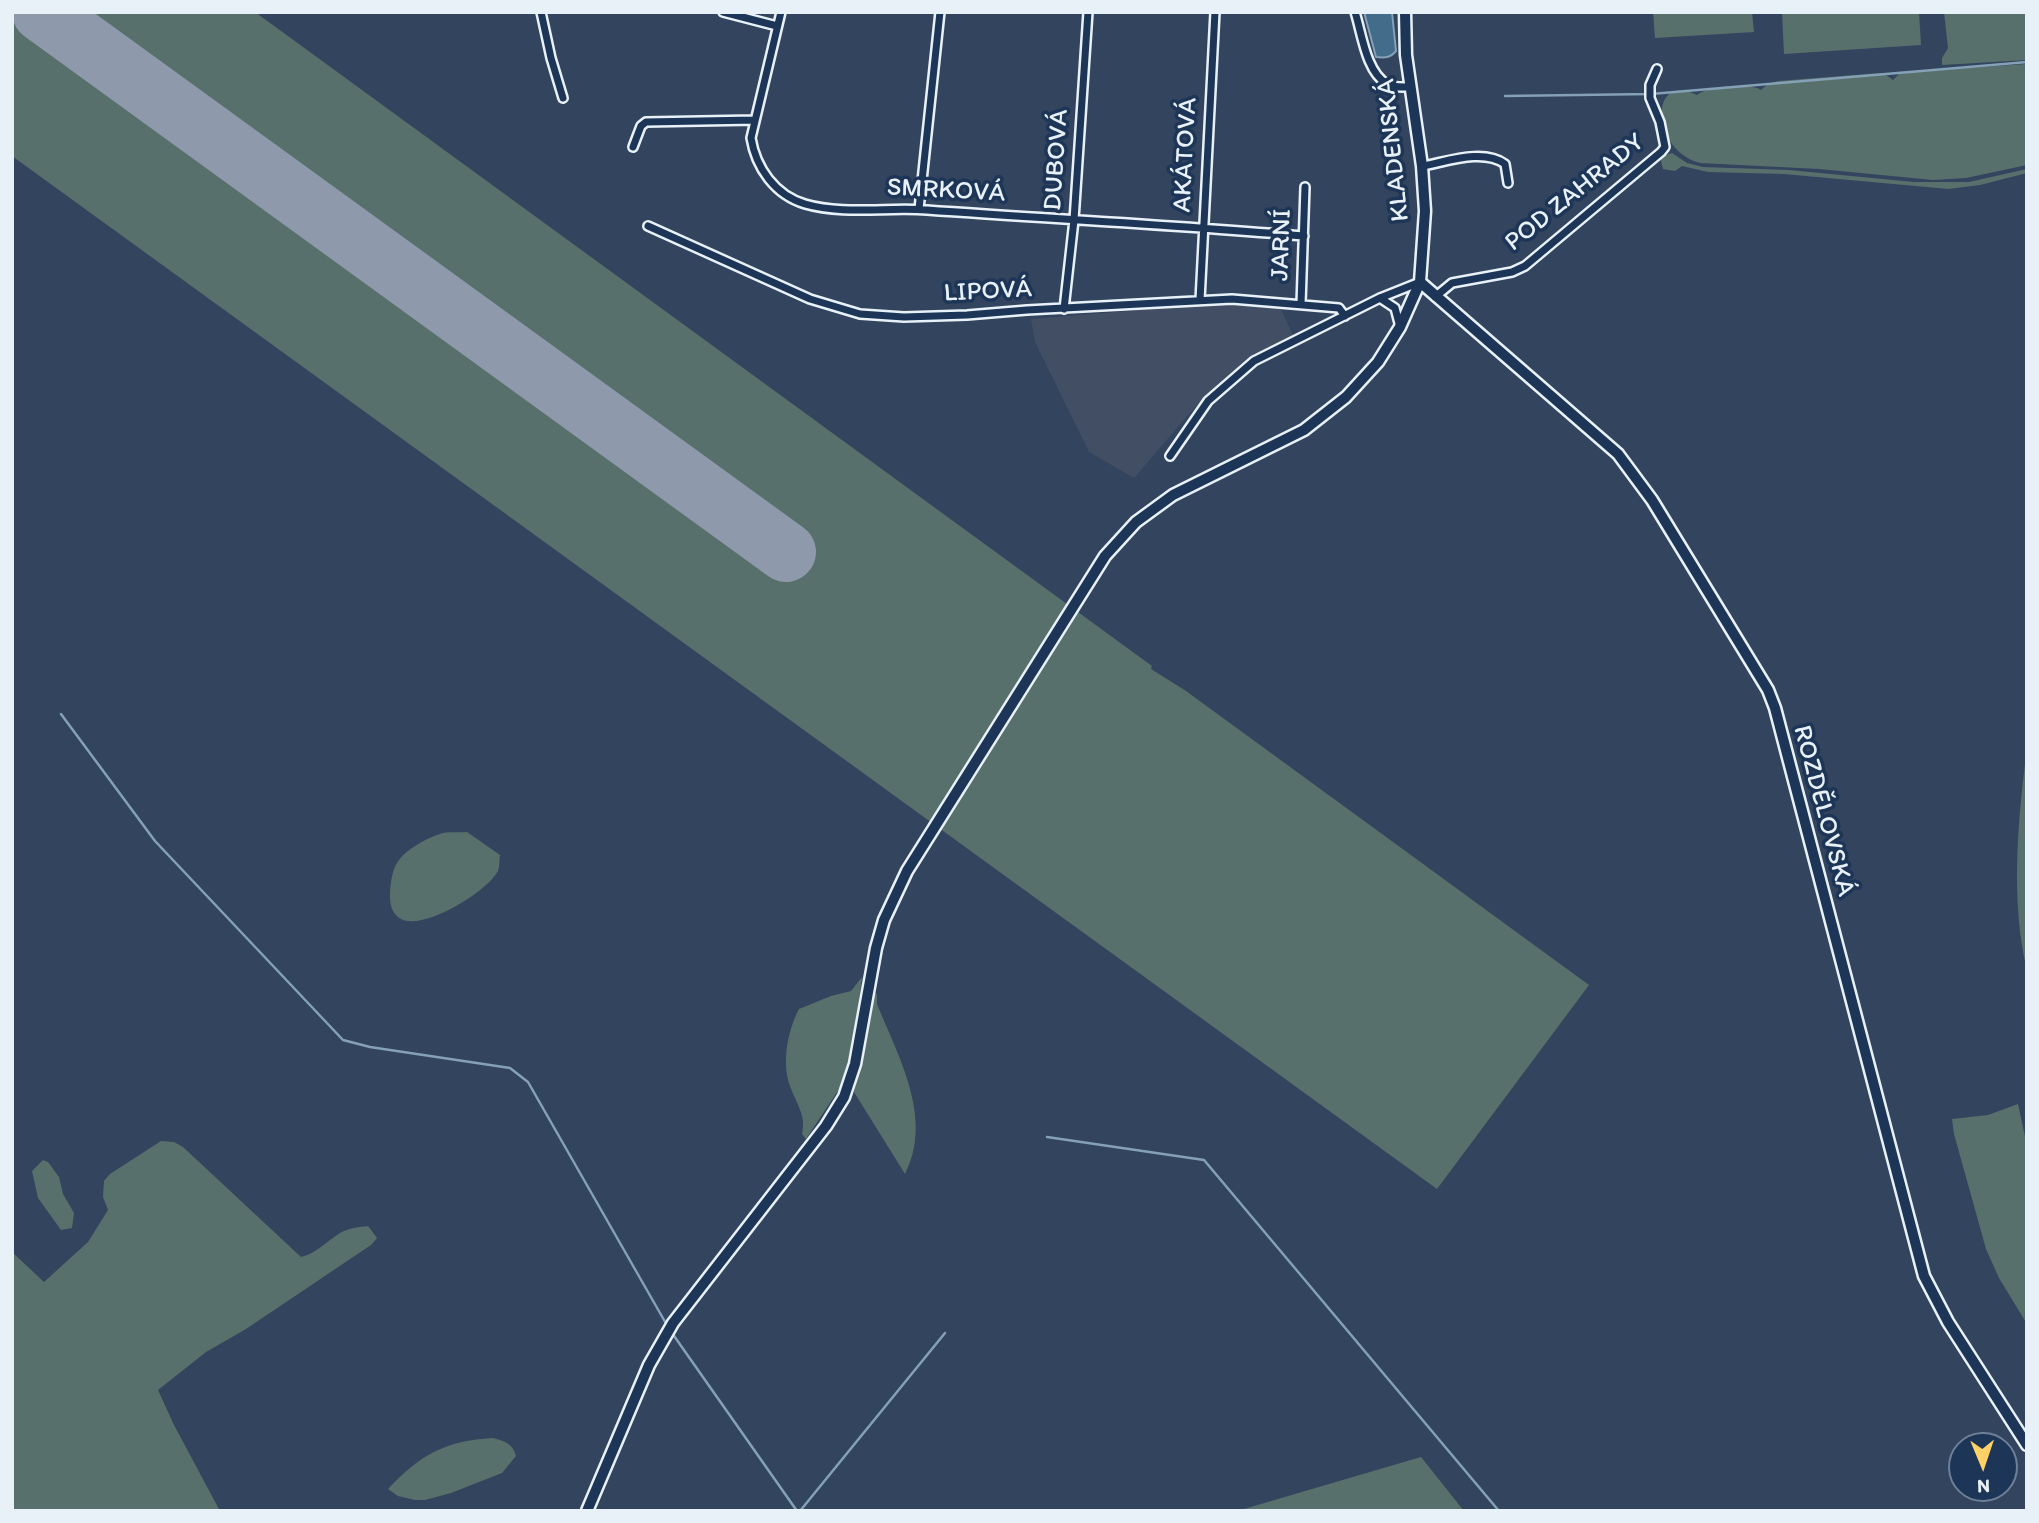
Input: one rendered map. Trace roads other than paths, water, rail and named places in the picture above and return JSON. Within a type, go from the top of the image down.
[{"type":"street","points":[[541,12],[563,98]]},
{"type":"street","points":[[723,12],[777,26]]},
{"type":"street","name":"SMRKOVÁ","points":[[781,12],[751,138],[754,155],[767,178],[783,193],[804,204],[828,208],[919,209],[1202,227],[1304,236]]},
{"type":"street","points":[[919,209],[940,12]]},
{"type":"street","name":"DUBOVÁ","points":[[1064,309],[1074,220],[1088,12]]},
{"type":"street","name":"AKÁTOVÁ","points":[[1200,300],[1215,12]]},
{"type":"street","points":[[1355,12],[1370,62],[1380,78],[1389,86],[1410,87]]},
{"type":"street","name":"KLADENSKÁ","points":[[587,1511],[649,1366],[673,1323],[826,1126],[844,1097],[855,1064],[876,948],[884,920],[907,871],[1105,556],[1136,522],[1173,495],[1304,430],[1346,397],[1378,362],[1400,327],[1420,282],[1425,211],[1422,166],[1406,55],[1405,12]]},
{"type":"street","name":"POD ZAHRADY","points":[[1436,297],[1452,283],[1512,272],[1525,266],[1661,152],[1665,147],[1663,134],[1650,98],[1650,85],[1657,69]]},
{"type":"street","points":[[633,147],[641,126],[646,122],[755,120]]},
{"type":"street","points":[[1422,166],[1460,159],[1494,158],[1505,164],[1508,183]]},
{"type":"street","name":"JARNÍ","points":[[1301,304],[1305,187]]},
{"type":"street","name":"LIPOVÁ","points":[[648,226],[810,299],[860,314],[904,317],[1232,299],[1339,309],[1345,316]]},
{"type":"street","points":[[1170,456],[1208,401],[1254,361],[1380,298],[1420,282]]},
{"type":"street","name":"ROZDĚLOVSKÁ","points":[[1420,282],[1618,454],[1652,500],[1768,690],[1775,708],[1924,1276],[1948,1322],[2027,1445]]},
{"type":"street","points":[[1380,298],[1395,308],[1400,327]]},
{"type":"waterway","points":[[1505,96],[1651,94],[2027,62]]},
{"type":"waterway","points":[[61,714],[155,841],[343,1040],[370,1047],[510,1068],[528,1082],[668,1327]]},
{"type":"waterway","points":[[1047,1137],[1204,1160],[1499,1511]]},
{"type":"waterway","points":[[672,1333],[797,1511]]},
{"type":"waterway","points":[[800,1511],[945,1333]]}]
